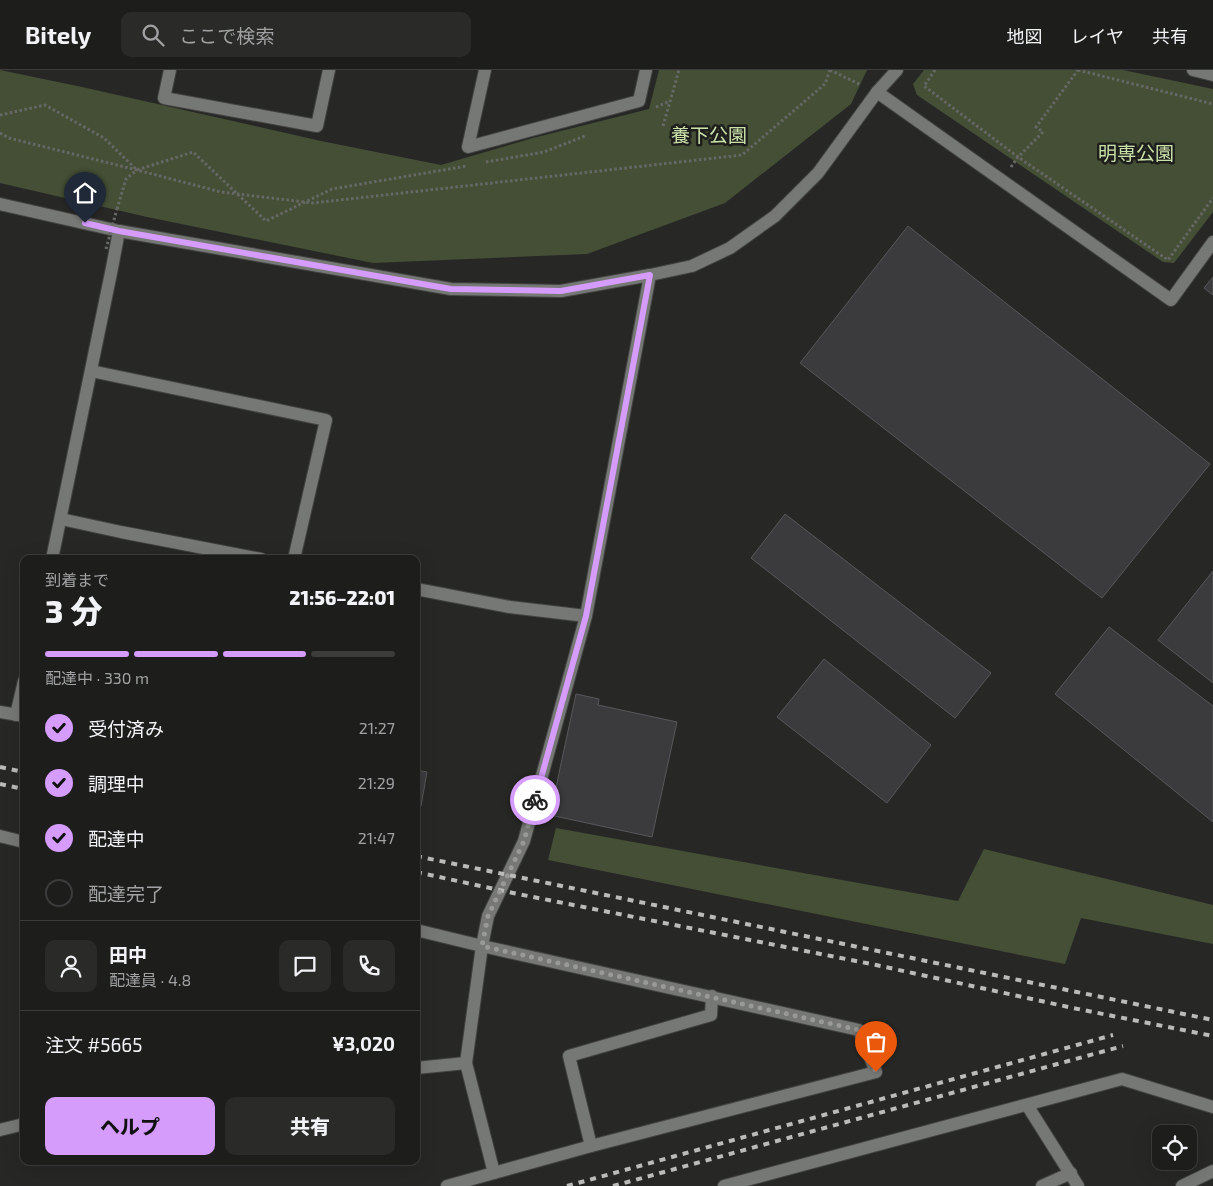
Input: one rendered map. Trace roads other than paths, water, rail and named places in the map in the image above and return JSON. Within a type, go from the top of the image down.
[{"type":"street","points":[[170,70],[164,98],[317,126],[329,70]]},
{"type":"street","points":[[485,70],[468,146],[639,101],[646,70]]},
{"type":"street","points":[[0,204],[119,231],[451,289],[561,291],[692,266],[730,248],[775,216],[818,173],[877,92],[897,70]]},
{"type":"street","points":[[1193,70],[1213,75]]},
{"type":"street","points":[[877,92],[1171,300],[1213,242]]},
{"type":"street","points":[[53,555],[119,231]]},
{"type":"street","points":[[494,1173],[466,1063],[482,946],[488,916],[524,841],[586,616],[650,275]]},
{"type":"street","points":[[91,371],[326,420],[295,555]]},
{"type":"street","points":[[61,518],[120,532],[240,555]]},
{"type":"street","points":[[420,590],[510,607],[586,616]]},
{"type":"street","points":[[0,712],[20,715]]},
{"type":"street","points":[[0,836],[20,841]]},
{"type":"street","points":[[420,931],[859,1030],[876,1072],[591,1146],[447,1186]]},
{"type":"street","points":[[591,1146],[569,1056],[711,1015],[712,996]]},
{"type":"street","points":[[420,1068],[466,1063]]},
{"type":"street","points":[[724,1186],[1122,1079],[1213,1107]]},
{"type":"street","points":[[1027,1106],[1078,1186]]},
{"type":"street","points":[[0,1130],[20,1125]]},
{"type":"street","points":[[1182,1186],[1213,1171]]},
{"type":"street","points":[[1042,1186],[1071,1173]]},
{"type":"railway","points":[[0,767],[20,771]]},
{"type":"railway","points":[[0,784],[20,788]]},
{"type":"railway","points":[[420,857],[1213,1020]]},
{"type":"railway","points":[[420,873],[876,965],[1213,1036]]},
{"type":"railway","points":[[567,1186],[1113,1035]]},
{"type":"railway","points":[[613,1186],[1123,1046]]},
{"type":"park label","name":"養下公園","points":[[709,134]]},
{"type":"park label","name":"明専公園","points":[[1136,152]]}]
